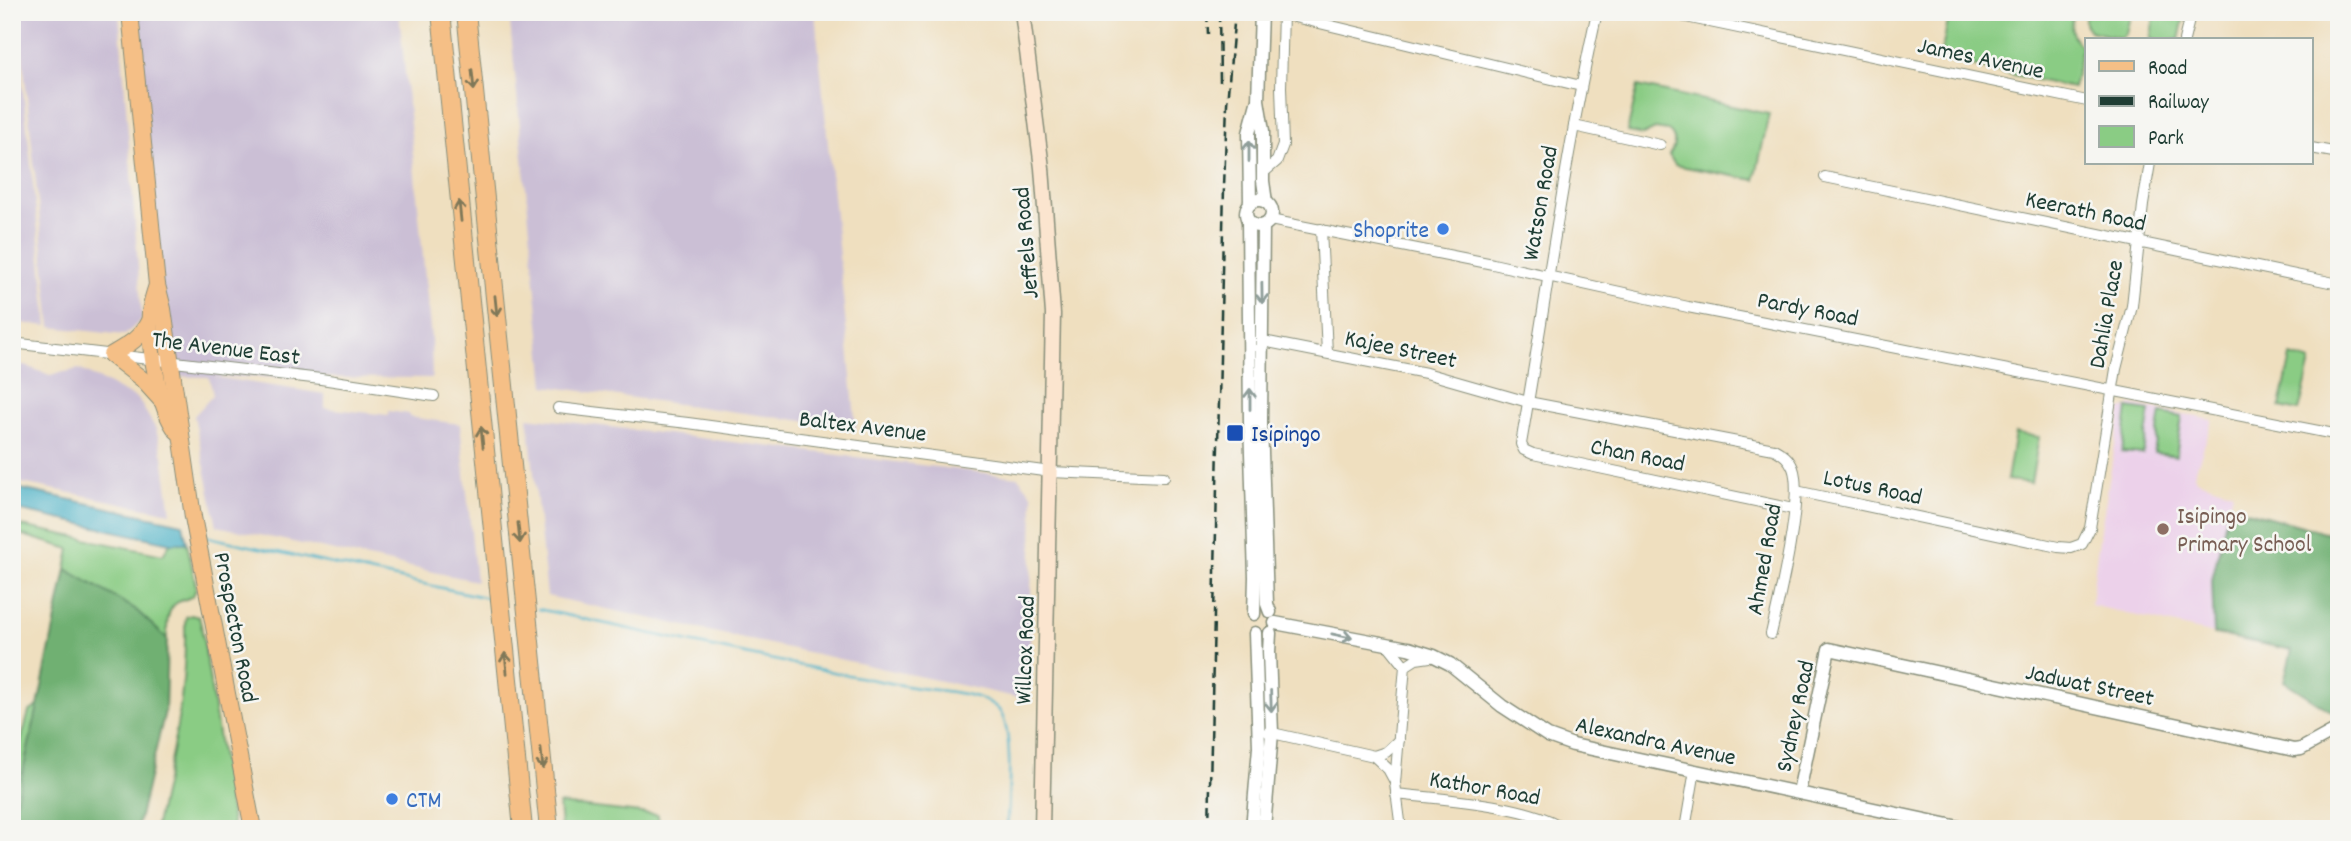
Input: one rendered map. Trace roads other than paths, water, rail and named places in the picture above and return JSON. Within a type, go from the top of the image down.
[{"type":"highway","points":[[441,12],[523,829]]},
{"type":"highway","points":[[466,12],[549,829]]},
{"type":"main road","points":[[130,12],[157,285],[163,309],[161,360],[164,403],[179,433]]},
{"type":"main road","name":"Jeffels Road","points":[[1022,12],[1042,168],[1054,314],[1051,472]]},
{"type":"main road","points":[[157,285],[149,321],[143,334],[111,355],[142,379],[164,403]]},
{"type":"main road","points":[[149,321],[178,410],[179,433]]},
{"type":"main road","name":"Prospecton Road","points":[[179,433],[253,829]]},
{"type":"main road","name":"Willcox Road","points":[[1042,829],[1051,472]]},
{"type":"street","points":[[1261,12],[1258,100],[1263,131],[1266,202],[1271,209],[1267,223],[1261,422],[1267,604],[1272,623],[1264,829]]},
{"type":"street","name":"Watson Road","points":[[1528,402],[1547,277],[1597,12]]},
{"type":"street","name":"James Avenue","points":[[1662,12],[2085,101]]},
{"type":"street","points":[[2184,38],[2190,12]]},
{"type":"street","points":[[1263,173],[1277,161],[1282,152],[1282,13],[1581,86]]},
{"type":"street","points":[[1252,829],[1266,732],[1255,633],[1250,626],[1254,614],[1255,577],[1246,211],[1250,204],[1249,132],[1258,100]]},
{"type":"street","points":[[1574,126],[1660,145]]},
{"type":"street","points":[[2312,148],[2339,153]]},
{"type":"street","points":[[1263,152],[1277,161]]},
{"type":"street","name":"Dahlia Place","points":[[2113,390],[2132,306],[2150,164]]},
{"type":"street","name":"Keerath Road","points":[[1825,177],[2339,285]]},
{"type":"street","points":[[1250,204],[1258,200],[1266,202]]},
{"type":"street","points":[[1248,220],[1255,225],[1267,223]]},
{"type":"street","name":"Pardy Road","points":[[1267,223],[1321,229],[1547,277],[2339,435]]},
{"type":"street","points":[[1321,229],[1327,353]]},
{"type":"street","name":"Kajee Street","points":[[1263,341],[1426,373],[1528,402]]},
{"type":"street","name":"The Avenue East","points":[[12,343],[321,379],[434,396]]},
{"type":"street","name":"Lotus Road","points":[[1528,402],[1774,449],[1790,460],[1796,491],[2071,548],[2082,544],[2090,528],[2113,390]]},
{"type":"street","name":"Chan Road","points":[[1528,402],[1521,444],[1527,453],[1794,509]]},
{"type":"street","name":"Baltex Avenue","points":[[558,408],[1051,472],[1164,477]]},
{"type":"street","name":"Ahmed Road","points":[[1771,634],[1784,572],[1796,491]]},
{"type":"street","points":[[1254,614],[1262,610],[1272,623]]},
{"type":"street","points":[[1255,633],[1263,636],[1272,623]]},
{"type":"street","name":"Alexandra Avenue","points":[[1272,623],[1408,648],[1434,656],[1450,664],[1502,706],[1548,736],[1589,749],[1968,829]]},
{"type":"street","points":[[1389,646],[1405,666],[1395,783],[1401,829]]},
{"type":"street","name":"Jadwat Street","points":[[1829,649],[2287,749],[2301,749],[2339,728]]},
{"type":"street","name":"Sydney Road","points":[[1799,792],[1829,649]]},
{"type":"street","points":[[1405,666],[1416,659],[1434,656]]},
{"type":"street","points":[[1266,732],[1374,756],[1388,769],[1395,783]]},
{"type":"street","points":[[1374,756],[1386,752],[1399,740]]},
{"type":"street","points":[[1685,829],[1695,770]]},
{"type":"street","name":"Kathor Road","points":[[1396,794],[1481,804],[1530,814],[1564,829]]},
{"type":"water","points":[[12,487],[183,524],[187,543],[170,543],[12,509]]},
{"type":"waterway","points":[[204,536],[488,598]]},
{"type":"waterway","points":[[538,609],[818,669],[970,695],[990,703],[998,709],[1007,731],[1007,829]]},
{"type":"railway","points":[[1207,12],[1208,34]]},
{"type":"railway","points":[[1219,12],[1220,83]]},
{"type":"railway","points":[[1209,829],[1224,187],[1227,104],[1235,12]]},
{"type":"place","name":"Shoprite","points":[[1443,229]]},
{"type":"place","name":"Isipingo","points":[[1235,433]]},
{"type":"place","name":"Isipingo Primary School","points":[[2163,529]]},
{"type":"place","name":"CTM","points":[[392,799]]}]
